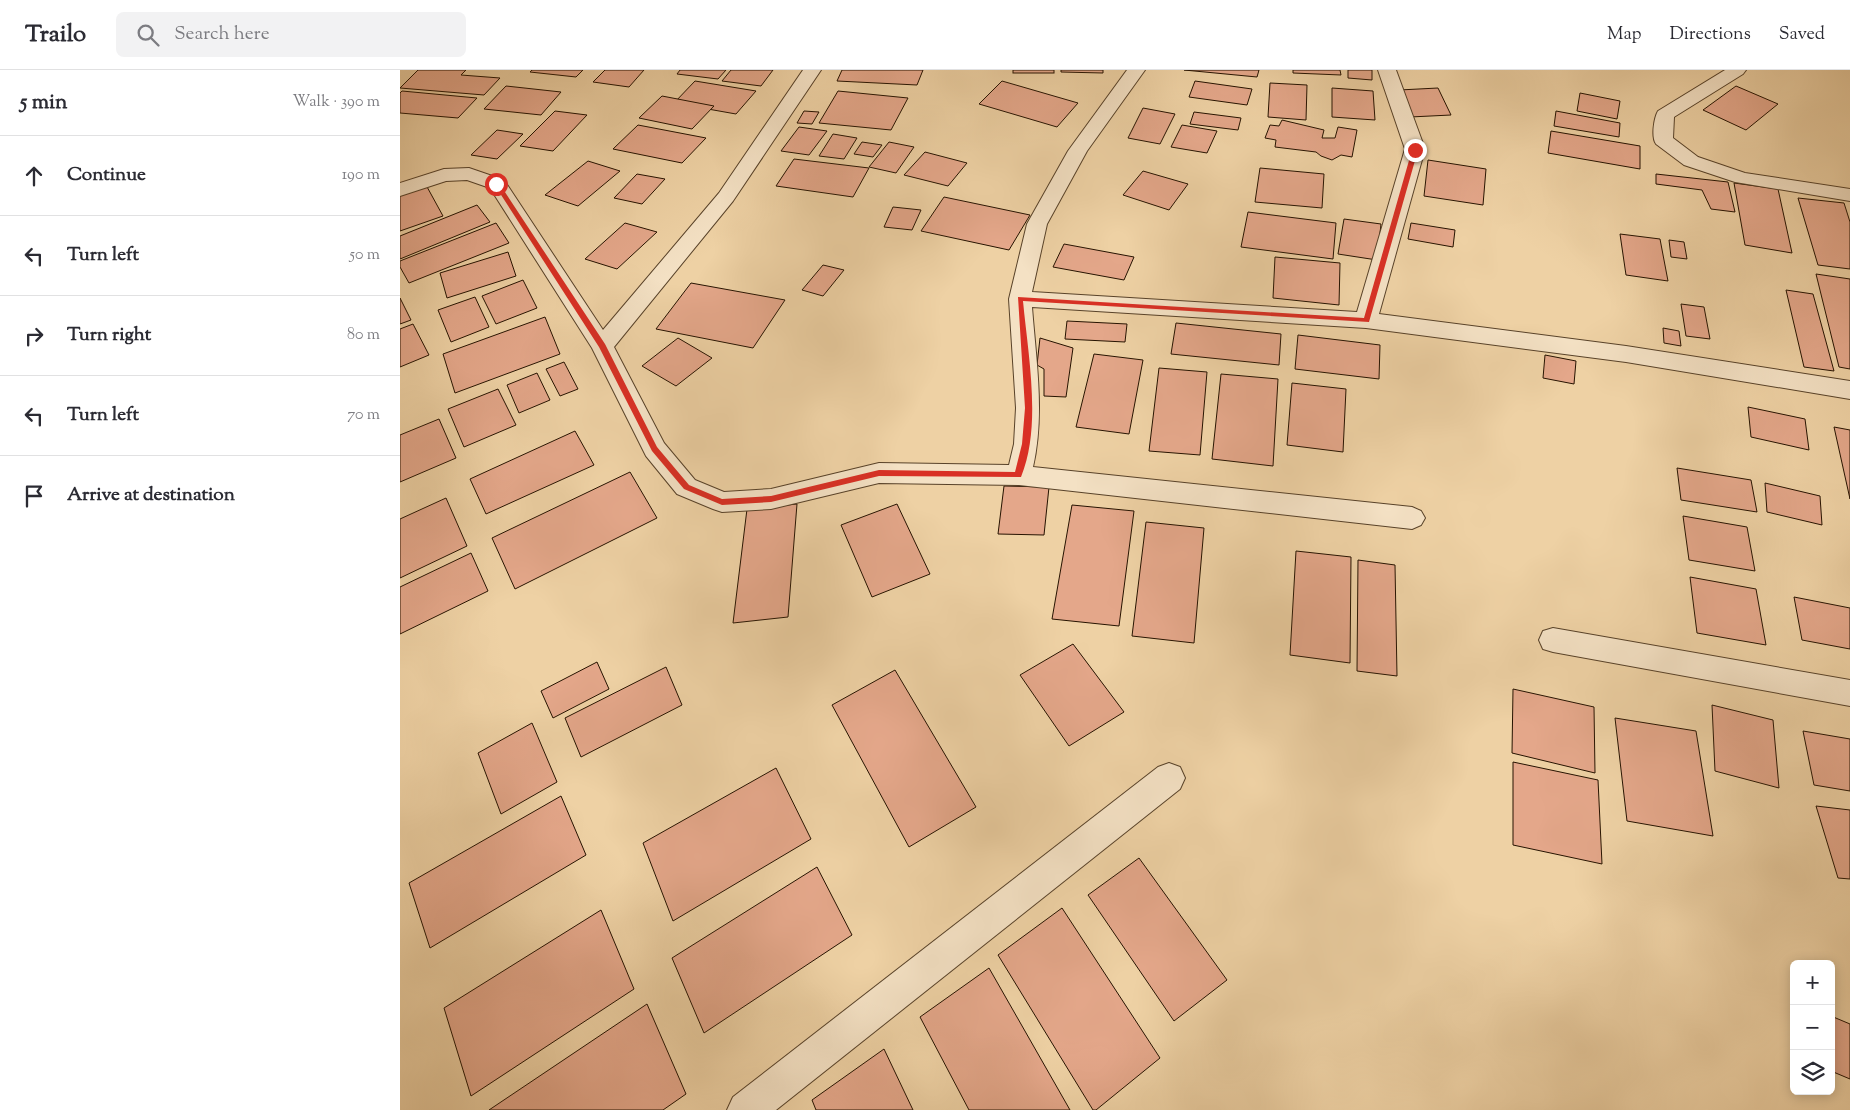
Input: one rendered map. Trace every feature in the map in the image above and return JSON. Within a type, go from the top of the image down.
[{"type":"street","points":[[602,346],[726,197],[812,70]]},
{"type":"street","points":[[1018,475],[1026,444],[1028,408],[1020,299],[1037,224],[1078,151],[1136,70]]},
{"type":"street","points":[[1366,320],[1415,150],[1388,70]]},
{"type":"street","points":[[1737,70],[1664,115],[1663,140],[1691,161],[1742,178],[1850,195]]},
{"type":"street","points":[[400,190],[444,175],[469,174],[496,184],[602,346],[655,449],[686,487],[722,502],[771,499],[879,473],[1018,475],[1412,518]]},
{"type":"street","points":[[1020,299],[1366,320],[1626,354],[1850,390]]},
{"type":"street","points":[[1553,640],[1850,693]]},
{"type":"street","points":[[746,1110],[1169,778]]},
{"type":"building","points":[[418,70],[466,70],[461,75],[500,78],[484,95],[400,88]]},
{"type":"building","points":[[532,70],[583,70],[576,77],[530,72]]},
{"type":"building","points":[[605,70],[644,70],[629,87],[593,82]]},
{"type":"building","points":[[680,70],[726,70],[718,79],[677,74]]},
{"type":"building","points":[[731,70],[773,70],[761,86],[722,81]]},
{"type":"building","points":[[842,70],[923,70],[917,85],[837,81]]},
{"type":"building","points":[[1013,70],[1054,70],[1054,73],[1013,73]]},
{"type":"building","points":[[1061,70],[1103,70],[1103,73],[1061,72]]},
{"type":"building","points":[[1184,70],[1259,70],[1257,77]]},
{"type":"building","points":[[1293,70],[1340,70],[1341,75],[1293,73]]},
{"type":"building","points":[[1348,70],[1372,70],[1372,80],[1348,78]]},
{"type":"building","points":[[695,81],[756,91],[736,114],[674,103]]},
{"type":"building","points":[[1002,81],[1078,103],[1057,127],[979,104]]},
{"type":"building","points":[[1195,81],[1252,89],[1247,105],[1189,97]]},
{"type":"building","points":[[1270,83],[1307,85],[1306,120],[1268,117]]},
{"type":"building","points":[[506,86],[561,92],[541,115],[484,109]]},
{"type":"building","points":[[1736,86],[1778,104],[1746,130],[1703,110]]},
{"type":"building","points":[[1332,88],[1373,91],[1375,120],[1332,117]]},
{"type":"building","points":[[1438,88],[1451,115],[1410,117],[1399,90]]},
{"type":"building","points":[[402,91],[477,98],[458,118],[400,113],[400,93]]},
{"type":"building","points":[[838,91],[908,98],[891,130],[819,123]]},
{"type":"building","points":[[1580,93],[1620,101],[1617,119],[1577,111]]},
{"type":"building","points":[[662,96],[714,106],[692,129],[639,118]]},
{"type":"building","points":[[1143,108],[1175,114],[1160,144],[1128,138]]},
{"type":"building","points":[[555,111],[587,115],[553,151],[520,146]]},
{"type":"building","points":[[804,111],[819,112],[812,124],[797,123]]},
{"type":"building","points":[[1556,111],[1620,123],[1619,137],[1554,126]]},
{"type":"building","points":[[1194,112],[1241,118],[1238,130],[1190,124]]},
{"type":"building","points":[[1282,120],[1324,130],[1322,138],[1335,138],[1338,127],[1357,130],[1352,157],[1341,155],[1332,160],[1316,152],[1275,147],[1276,140],[1265,138],[1270,125],[1279,126]]},
{"type":"building","points":[[638,125],[706,138],[682,163],[613,149]]},
{"type":"building","points":[[1182,125],[1217,131],[1207,153],[1171,147]]},
{"type":"building","points":[[799,127],[827,131],[809,155],[781,151]]},
{"type":"building","points":[[497,130],[523,134],[497,159],[471,155]]},
{"type":"building","points":[[1551,131],[1640,146],[1640,169],[1548,153]]},
{"type":"building","points":[[833,134],[857,138],[844,159],[819,156]]},
{"type":"building","points":[[862,142],[882,145],[873,157],[854,154]]},
{"type":"building","points":[[889,142],[914,147],[896,173],[869,167]]},
{"type":"building","points":[[925,152],[967,163],[948,186],[904,175]]},
{"type":"building","points":[[794,159],[869,168],[853,197],[776,186]]},
{"type":"building","points":[[1428,160],[1486,169],[1483,205],[1424,196]]},
{"type":"building","points":[[588,161],[620,171],[578,206],[545,195]]},
{"type":"building","points":[[1260,168],[1324,174],[1322,208],[1255,202]]},
{"type":"building","points":[[1143,171],[1188,184],[1169,210],[1123,195]]},
{"type":"building","points":[[637,174],[665,179],[642,204],[614,198]]},
{"type":"building","points":[[1656,174],[1728,182],[1735,212],[1711,209],[1702,190],[1656,184]]},
{"type":"building","points":[[1734,183],[1778,189],[1792,253],[1745,245]]},
{"type":"building","points":[[426,185],[443,216],[400,231],[400,194]]},
{"type":"building","points":[[944,197],[1030,215],[1009,250],[921,231]]},
{"type":"building","points":[[1798,198],[1844,203],[1850,222],[1850,269],[1818,265]]},
{"type":"building","points":[[477,205],[490,222],[400,259],[400,236]]},
{"type":"building","points":[[893,207],[921,210],[912,230],[884,227]]},
{"type":"building","points":[[1248,212],[1336,223],[1333,259],[1241,247]]},
{"type":"building","points":[[1344,219],[1381,224],[1377,260],[1338,254]]},
{"type":"building","points":[[496,223],[509,243],[409,283],[400,267],[400,261]]},
{"type":"building","points":[[625,223],[657,232],[617,269],[585,259]]},
{"type":"building","points":[[1411,223],[1455,230],[1453,247],[1408,239]]},
{"type":"building","points":[[1620,234],[1660,239],[1668,281],[1626,275]]},
{"type":"building","points":[[1669,240],[1684,242],[1687,259],[1671,257]]},
{"type":"building","points":[[1064,244],[1134,257],[1124,280],[1053,267]]},
{"type":"building","points":[[508,252],[516,276],[447,298],[440,273]]},
{"type":"building","points":[[1275,257],[1340,263],[1339,305],[1273,298]]},
{"type":"building","points":[[823,265],[844,270],[823,296],[802,290]]},
{"type":"building","points":[[1816,274],[1850,279],[1850,369],[1839,367]]},
{"type":"building","points":[[523,280],[537,308],[496,324],[482,296]]},
{"type":"building","points":[[691,283],[785,300],[753,348],[656,329]]},
{"type":"building","points":[[1786,290],[1813,294],[1834,371],[1804,367]]},
{"type":"building","points":[[475,297],[489,327],[451,342],[438,310]]},
{"type":"building","points":[[400,298],[411,320],[400,324]]},
{"type":"building","points":[[1681,304],[1704,307],[1710,339],[1686,336]]},
{"type":"building","points":[[545,317],[560,354],[455,393],[443,354]]},
{"type":"building","points":[[1067,321],[1127,324],[1125,342],[1065,339]]},
{"type":"building","points":[[1176,323],[1281,334],[1279,365],[1171,354]]},
{"type":"building","points":[[413,324],[429,355],[400,367],[400,329]]},
{"type":"building","points":[[1663,328],[1679,331],[1681,346],[1664,343]]},
{"type":"building","points":[[1298,335],[1380,345],[1379,379],[1295,369]]},
{"type":"building","points":[[678,338],[712,358],[676,386],[642,366]]},
{"type":"building","points":[[1040,338],[1073,348],[1066,397],[1044,396],[1044,369],[1037,365]]},
{"type":"building","points":[[1094,354],[1143,360],[1129,434],[1076,427]]},
{"type":"building","points":[[1545,355],[1576,361],[1574,384],[1543,378]]},
{"type":"building","points":[[564,362],[578,389],[560,396],[546,369]]},
{"type":"building","points":[[1159,368],[1207,372],[1200,455],[1149,451]]},
{"type":"building","points":[[537,373],[550,400],[519,413],[507,385]]},
{"type":"building","points":[[1221,374],[1278,379],[1273,466],[1212,459]]},
{"type":"building","points":[[1292,383],[1346,389],[1343,452],[1287,445]]},
{"type":"building","points":[[498,389],[516,425],[464,447],[448,409]]},
{"type":"building","points":[[1748,407],[1805,419],[1809,450],[1751,437]]},
{"type":"building","points":[[439,419],[456,458],[400,482],[400,435]]},
{"type":"building","points":[[1834,427],[1850,430],[1850,499]]},
{"type":"building","points":[[575,431],[594,465],[486,514],[470,479]]},
{"type":"building","points":[[1677,468],[1751,480],[1757,512],[1681,500]]},
{"type":"building","points":[[630,472],[657,518],[515,589],[492,538]]},
{"type":"building","points":[[1765,483],[1820,496],[1822,525],[1767,512]]},
{"type":"building","points":[[1004,486],[1049,487],[1044,535],[998,534]]},
{"type":"building","points":[[446,498],[467,546],[400,578],[400,519]]},
{"type":"building","points":[[797,504],[788,617],[733,623],[747,509]]},
{"type":"building","points":[[897,504],[930,574],[872,597],[841,525]]},
{"type":"building","points":[[1072,505],[1134,511],[1119,626],[1052,619]]},
{"type":"building","points":[[1683,516],[1747,527],[1755,571],[1689,560]]},
{"type":"building","points":[[1146,522],[1204,528],[1194,643],[1132,636]]},
{"type":"building","points":[[1296,551],[1351,557],[1350,663],[1290,655]]},
{"type":"building","points":[[471,553],[488,591],[400,634],[400,587]]},
{"type":"building","points":[[1358,560],[1395,565],[1397,676],[1357,671]]},
{"type":"building","points":[[1690,577],[1756,589],[1766,645],[1697,633]]},
{"type":"building","points":[[1794,597],[1850,608],[1850,649],[1802,640]]},
{"type":"building","points":[[1073,644],[1124,712],[1069,746],[1020,675]]},
{"type":"building","points":[[597,662],[609,689],[553,718],[541,691]]},
{"type":"building","points":[[666,667],[682,705],[581,757],[565,718]]},
{"type":"building","points":[[895,670],[976,807],[909,847],[832,705]]},
{"type":"building","points":[[1513,689],[1594,707],[1595,773],[1512,753]]},
{"type":"building","points":[[1712,705],[1773,720],[1779,788],[1715,771]]},
{"type":"building","points":[[1615,718],[1696,731],[1713,836],[1627,821]]},
{"type":"building","points":[[532,723],[557,782],[501,814],[478,753]]},
{"type":"building","points":[[1803,731],[1850,739],[1850,791],[1814,785]]},
{"type":"building","points":[[1513,762],[1598,780],[1602,864],[1513,845]]},
{"type":"building","points":[[776,768],[811,839],[673,921],[643,843]]},
{"type":"building","points":[[561,796],[586,855],[430,948],[409,883]]},
{"type":"building","points":[[1816,806],[1850,810],[1850,879],[1838,878]]},
{"type":"building","points":[[1139,858],[1227,980],[1174,1021],[1088,895]]},
{"type":"building","points":[[817,867],[852,935],[704,1033],[672,958]]},
{"type":"building","points":[[1062,908],[1160,1058],[1096,1110],[1093,1110],[998,955]]},
{"type":"building","points":[[601,910],[634,989],[471,1096],[444,1008]]},
{"type":"building","points":[[989,968],[1070,1110],[969,1110],[920,1017]]},
{"type":"building","points":[[647,1004],[686,1094],[663,1110],[489,1110]]},
{"type":"building","points":[[1835,1018],[1850,1024],[1850,1079],[1835,1073]]},
{"type":"building","points":[[884,1049],[913,1110],[816,1110],[812,1100]]},
{"type":"route","points":[[496,184],[602,346],[655,449],[686,487],[722,502],[771,499],[879,473],[911,472],[970,476],[1018,475],[1026,444],[1028,408],[1020,299],[1366,320],[1415,150]]}]
